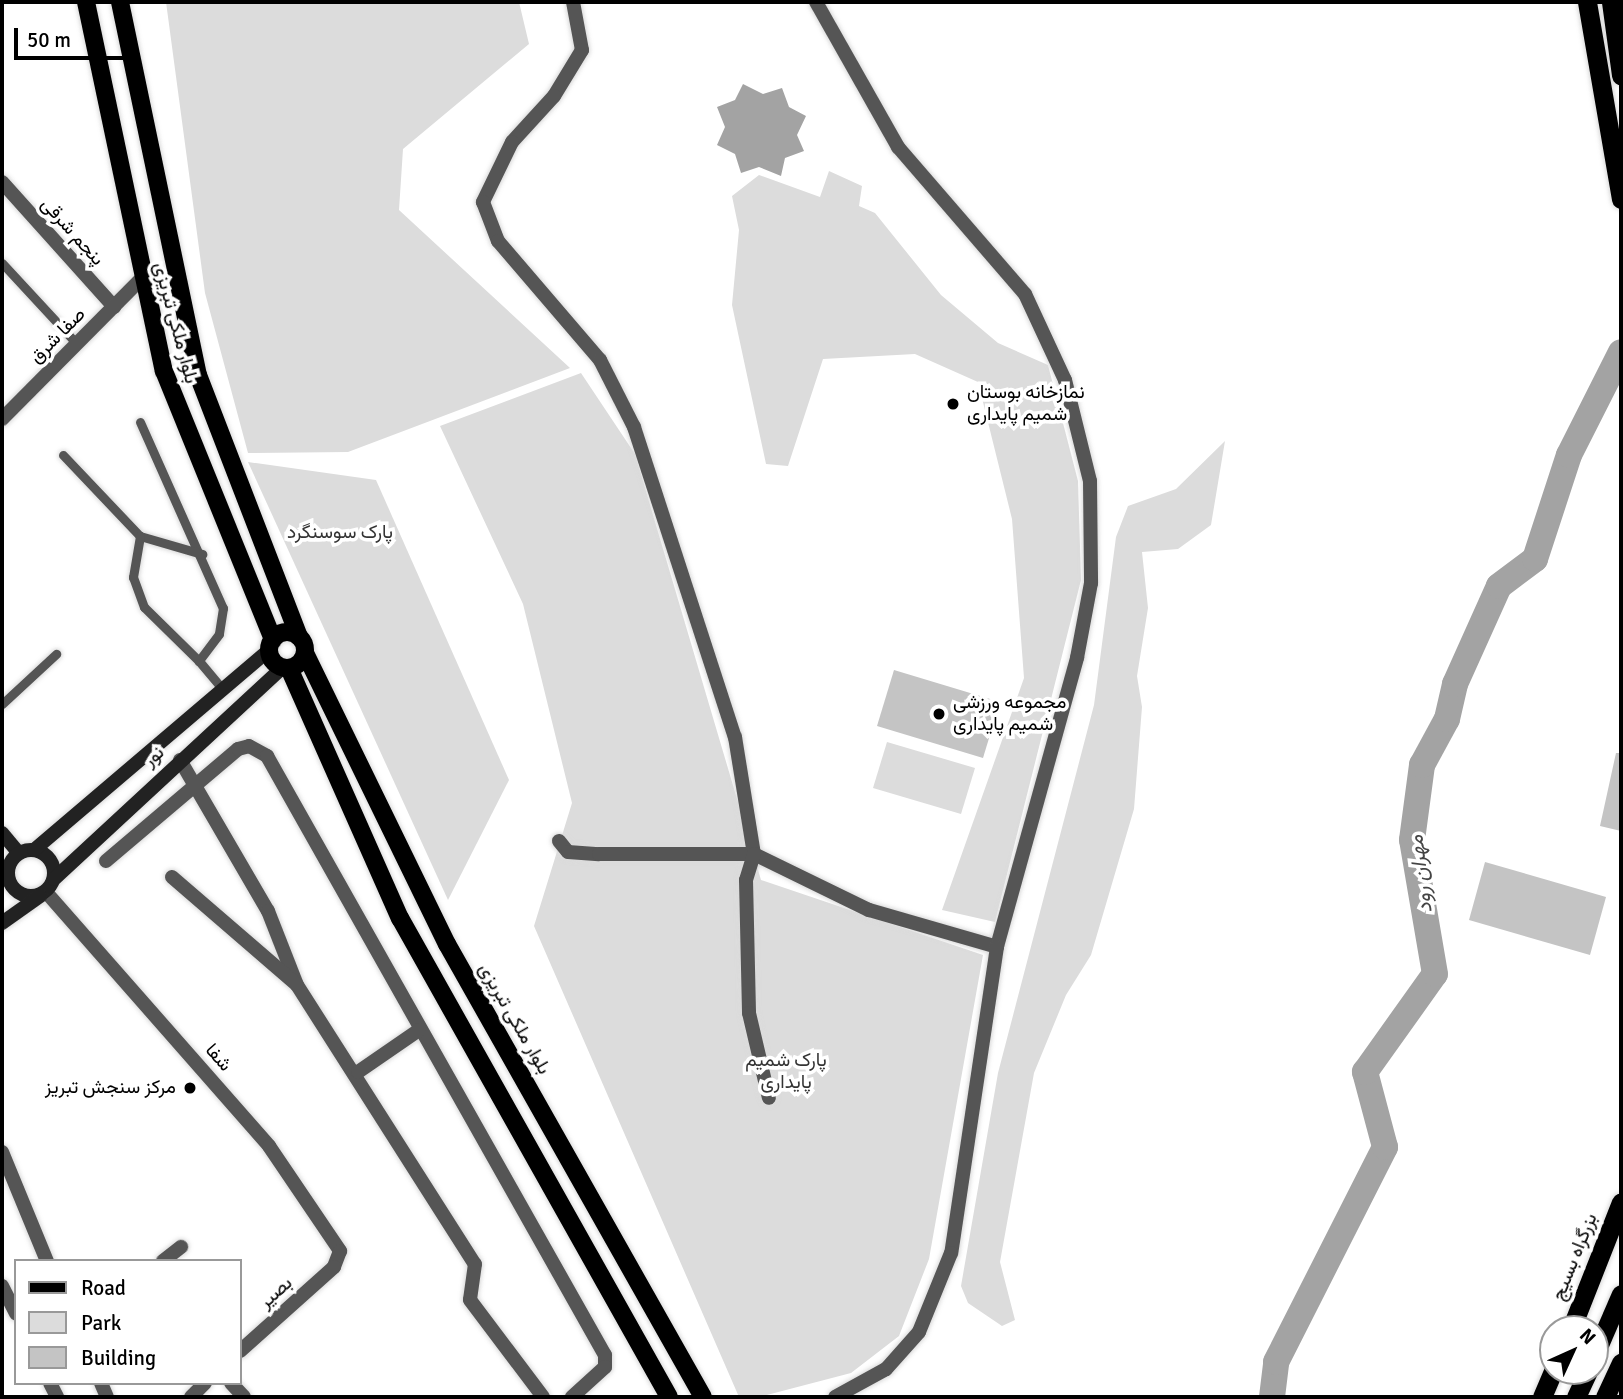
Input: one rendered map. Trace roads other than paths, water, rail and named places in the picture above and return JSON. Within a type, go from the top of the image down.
[{"type":"highway","points":[[1587,2],[1621,199]]},
{"type":"highway","points":[[1611,2],[1621,75]]},
{"type":"highway","name":"بزرگراه بسیج","points":[[1577,1315],[1621,1202]]},
{"type":"highway","points":[[1609,1322],[1621,1294]]},
{"type":"highway","points":[[1611,1392],[1621,1363]]},
{"type":"main road","name":"بلوار ملکى تبریزى","points":[[86,2],[141,279],[180,418],[271,645],[286,668]]},
{"type":"main road","name":"بلوار ملکى تبریزى","points":[[120,2],[198,375],[302,645],[447,944],[703,1397]]},
{"type":"main road","points":[[271,645],[282,633],[302,645],[286,668],[400,918],[669,1397]]},
{"type":"main road","name":"نور","points":[[5,868],[223,690],[271,645]]},
{"type":"main road","name":"نور","points":[[2,923],[47,889],[180,760],[286,668]]},
{"type":"main road","points":[[2,833],[27,852],[48,857],[47,889],[18,892],[5,868]]},
{"type":"street","points":[[573,2],[582,50],[554,96],[512,142],[483,202],[498,241],[600,360],[634,427],[735,737],[754,854],[746,880],[749,1013],[769,1098]]},
{"type":"street","points":[[816,2],[898,147],[1025,294],[1065,380],[1090,481],[1091,583],[1077,658],[997,947],[951,1253],[919,1332],[886,1369],[835,1397]]},
{"type":"street","name":"پنجم شرقی","points":[[2,182],[114,307]]},
{"type":"street","name":"صفا شرق","points":[[2,417],[141,279]]},
{"type":"street","points":[[106,861],[194,780],[238,749],[249,746],[267,756],[419,1031],[605,1355],[605,1367],[572,1397]]},
{"type":"street","points":[[180,760],[268,911],[297,985],[358,1072],[475,1264],[470,1300],[543,1397]]},
{"type":"street","points":[[559,841],[568,852],[726,859],[754,854],[869,910],[997,947]]},
{"type":"street","points":[[172,877],[297,985]]},
{"type":"street","name":"شفا","points":[[47,889],[269,1146],[340,1251],[337,1262]]},
{"type":"street","points":[[358,1072],[419,1031]]},
{"type":"street","points":[[2,1152],[46,1259]]},
{"type":"street","points":[[166,1259],[181,1247]]},
{"type":"street","name":"بصیر","points":[[242,1349],[337,1262]]},
{"type":"street","points":[[2,1286],[11,1309]]},
{"type":"lane","points":[[2,263],[77,344]]},
{"type":"lane","points":[[140,422],[202,554],[225,616],[199,661]]},
{"type":"lane","points":[[63,455],[140,536],[202,554]]},
{"type":"lane","points":[[140,536],[133,559],[137,592],[162,630],[199,661],[223,690]]},
{"type":"lane","points":[[2,704],[56,654]]},
{"type":"waterway","name":"مهران رود","points":[[1272,1397],[1276,1362],[1385,1147],[1365,1072],[1435,974],[1412,840],[1422,765],[1447,719],[1455,684],[1499,586],[1535,559],[1569,455],[1621,352]]},
{"type":"place","name":"نمازخانه بوستان شمیم پایداری","points":[[953,404]]},
{"type":"place","name":"مجموعه ورزشی شمیم پایداری","points":[[939,714]]},
{"type":"place","name":"مرکز سنجش تبریز","points":[[190,1088]]},
{"type":"park label","name":"پارک سوسنگرد","points":[[340,533]]},
{"type":"park label","name":"پارک شمیم پایداری","points":[[786,1072]]}]
